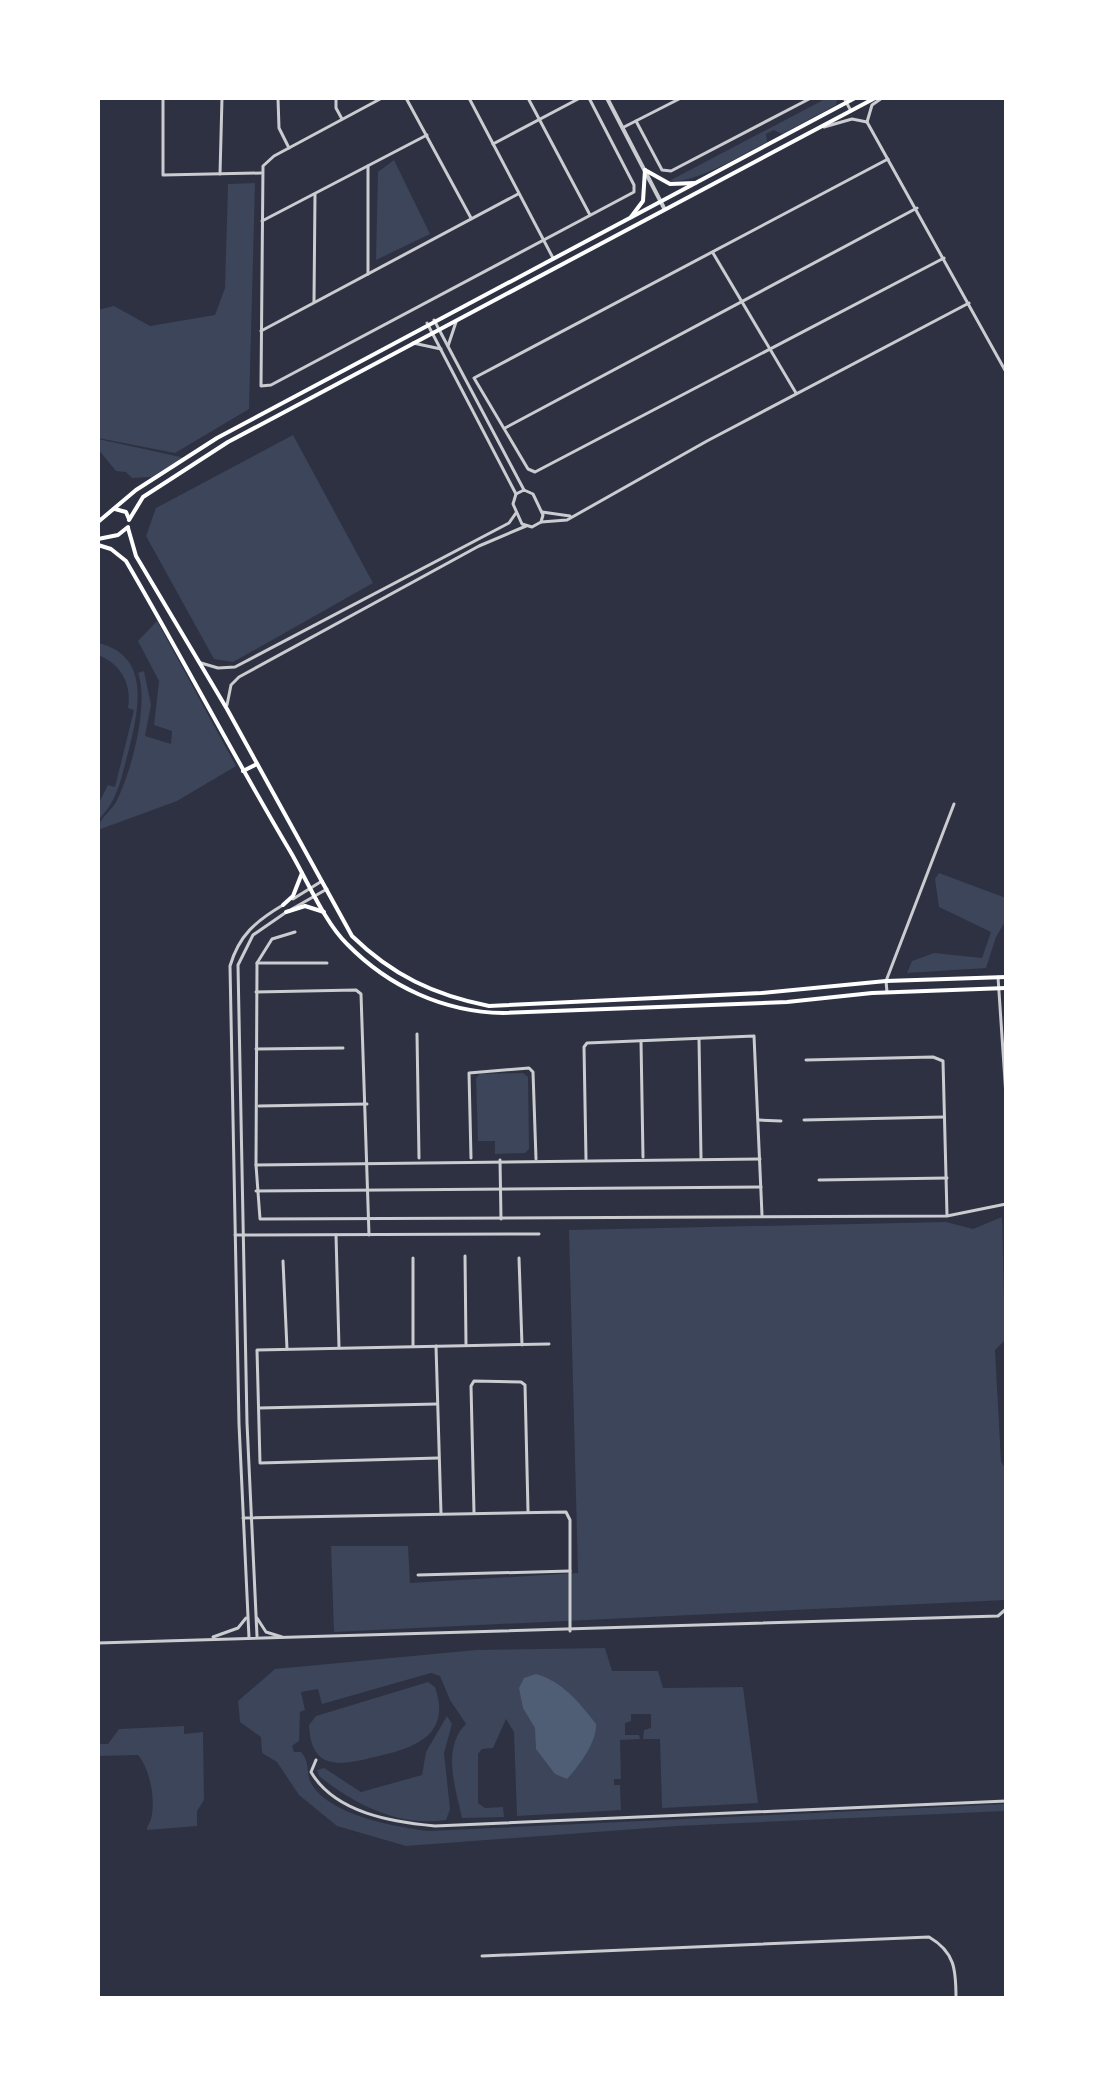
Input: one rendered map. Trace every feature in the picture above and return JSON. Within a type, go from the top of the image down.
[{"type":"main road","points":[[855,98],[845,100],[432,333],[228,442],[143,497],[129,520],[128,528],[136,556],[227,709],[352,936],[379,962],[412,983],[454,999],[489,1006],[761,993],[886,981],[1006,977]]},
{"type":"main road","points":[[98,522],[217,438],[427,323],[875,98]]},
{"type":"main road","points":[[626,221],[643,201],[645,170],[670,184],[698,183]]},
{"type":"main road","points":[[113,509],[122,509],[129,520]]},
{"type":"main road","points":[[98,539],[118,535],[128,528]]},
{"type":"main road","points":[[98,545],[111,549],[126,561],[243,771],[344,941],[376,971],[410,992],[471,1013],[787,1002],[887,992],[1006,988]]},
{"type":"main road","points":[[243,771],[257,764]]},
{"type":"main road","points":[[283,905],[293,896],[302,871]]},
{"type":"main road","points":[[286,912],[305,906],[327,913]]},
{"type":"street","points":[[163,98],[161,171],[167,177],[263,173]]},
{"type":"street","points":[[220,175],[222,98]]},
{"type":"street","points":[[278,98],[278,122],[289,148]]},
{"type":"street","points":[[336,98],[336,108],[342,119]]},
{"type":"street","points":[[382,98],[267,160],[263,173],[258,383],[265,386],[634,192],[634,185],[589,98]]},
{"type":"street","points":[[406,98],[472,219]]},
{"type":"street","points":[[469,98],[553,258]]},
{"type":"street","points":[[528,98],[590,216]]},
{"type":"street","points":[[493,144],[580,98]]},
{"type":"street","points":[[607,98],[662,205]]},
{"type":"street","points":[[665,98],[668,104]]},
{"type":"street","points":[[623,128],[681,98]]},
{"type":"street","points":[[636,121],[662,170],[671,171],[811,98]]},
{"type":"street","points":[[882,98],[872,105],[867,122],[1006,372]]},
{"type":"street","points":[[845,100],[851,111]]},
{"type":"street","points":[[817,128],[852,119],[867,122]]},
{"type":"street","points":[[262,221],[427,135]]},
{"type":"street","points":[[888,159],[474,378],[528,469],[535,472],[944,258]]},
{"type":"street","points":[[368,166],[368,274]]},
{"type":"street","points":[[314,302],[315,194]]},
{"type":"street","points":[[261,331],[518,194]]},
{"type":"street","points":[[505,428],[917,208]]},
{"type":"street","points":[[713,253],[796,393]]},
{"type":"street","points":[[227,709],[231,685],[239,677],[479,546],[526,526],[561,522],[796,393],[969,303]]},
{"type":"street","points":[[448,347],[457,319]]},
{"type":"street","points":[[434,320],[524,490],[533,494],[542,512],[541,522]]},
{"type":"street","points":[[427,323],[516,494]]},
{"type":"street","points":[[412,343],[441,349]]},
{"type":"street","points":[[524,490],[512,500],[516,513],[526,526]]},
{"type":"street","points":[[542,512],[570,516]]},
{"type":"street","points":[[198,662],[218,668],[235,667],[509,523],[516,513]]},
{"type":"street","points":[[887,992],[886,981],[954,804]]},
{"type":"street","points":[[249,1638],[243,1518],[230,966],[244,934],[256,921],[322,881]]},
{"type":"street","points":[[257,1638],[243,1235],[238,965],[253,935],[262,927],[327,889]]},
{"type":"street","points":[[256,921],[262,927]]},
{"type":"street","points":[[295,932],[272,939],[257,963],[254,992],[256,1191],[257,1215],[263,1220],[947,1216],[1006,1204]]},
{"type":"street","points":[[257,963],[327,963]]},
{"type":"street","points":[[998,977],[1006,1096]]},
{"type":"street","points":[[254,992],[359,992],[367,1104],[369,1235]]},
{"type":"street","points":[[417,1034],[419,1160]]},
{"type":"street","points":[[586,1159],[584,1047],[587,1043],[754,1036],[762,1217]]},
{"type":"street","points":[[699,1039],[701,1158]]},
{"type":"street","points":[[641,1041],[643,1159]]},
{"type":"street","points":[[256,1049],[343,1048]]},
{"type":"street","points":[[806,1060],[933,1057],[945,1064],[947,1216]]},
{"type":"street","points":[[471,1160],[469,1073],[529,1068],[533,1072],[536,1159]]},
{"type":"street","points":[[257,1106],[367,1104]]},
{"type":"street","points":[[804,1120],[946,1117]]},
{"type":"street","points":[[759,1120],[781,1121]]},
{"type":"street","points":[[256,1165],[419,1160],[760,1159]]},
{"type":"street","points":[[500,1160],[501,1219]]},
{"type":"street","points":[[819,1180],[947,1178]]},
{"type":"street","points":[[256,1191],[761,1187]]},
{"type":"street","points":[[235,1235],[539,1234]]},
{"type":"street","points":[[336,1235],[339,1347]]},
{"type":"street","points":[[465,1256],[466,1346]]},
{"type":"street","points":[[413,1258],[413,1346]]},
{"type":"street","points":[[519,1258],[522,1345]]},
{"type":"street","points":[[283,1261],[287,1349]]},
{"type":"street","points":[[438,1458],[260,1463],[257,1350],[549,1344]]},
{"type":"street","points":[[436,1346],[441,1514]]},
{"type":"street","points":[[474,1513],[471,1386],[474,1381],[521,1382],[525,1385],[528,1512]]},
{"type":"street","points":[[259,1408],[437,1404]]},
{"type":"street","points":[[243,1518],[560,1510],[568,1515],[570,1631]]},
{"type":"street","points":[[418,1575],[570,1571]]},
{"type":"street","points":[[98,1643],[998,1616],[1006,1609]]},
{"type":"street","points":[[209,1638],[238,1628],[247,1615]]},
{"type":"street","points":[[255,1615],[266,1632],[288,1639]]},
{"type":"street","points":[[316,1760],[311,1772],[317,1781],[369,1815],[435,1826],[715,1811],[1006,1801]]},
{"type":"street","points":[[482,1956],[929,1937],[954,1959],[956,1998]]},
{"type":"shaded area","points":[[827,98],[837,98],[836,105],[782,134],[774,130],[766,134],[767,142],[718,168],[691,178],[669,181]]},
{"type":"shaded area","points":[[394,160],[430,234],[376,260],[378,172]]},
{"type":"shaded area","points":[[255,183],[249,409],[175,453],[98,438],[98,310],[114,306],[150,326],[215,315],[225,288],[228,184]]},
{"type":"shaded area","points":[[293,435],[373,583],[233,662],[214,659],[146,536],[156,508]]},
{"type":"shaded area","points":[[98,439],[185,458],[152,477],[132,478],[126,472],[116,471],[98,449]]},
{"type":"shaded area","points":[[157,621],[236,766],[177,801],[98,830],[100,822],[117,800],[133,755],[140,719],[141,686],[138,673],[144,671],[151,705],[145,736],[171,744],[172,731],[154,725],[159,681],[138,641]]},
{"type":"shaded area","points":[[98,643],[115,650],[127,660],[134,673],[137,704],[118,789],[98,820],[98,805],[108,785],[115,787],[134,710],[128,708],[128,691],[123,676],[119,669],[98,655]]},
{"type":"shaded area","points":[[939,873],[1006,898],[1006,920],[996,937],[986,968],[907,973],[912,961],[934,953],[982,958],[991,932],[939,907],[935,879]]},
{"type":"shaded area","points":[[523,1073],[528,1077],[529,1149],[525,1153],[495,1154],[495,1141],[478,1141],[476,1078],[480,1074]]},
{"type":"shaded area","points":[[1002,1217],[1005,1340],[995,1350],[1001,1462],[1006,1469],[1006,1600],[334,1632],[331,1546],[408,1546],[410,1583],[578,1573],[569,1230],[946,1222],[973,1229]]},
{"type":"shaded area","points":[[605,1648],[612,1671],[658,1671],[663,1688],[743,1687],[758,1803],[662,1808],[660,1739],[643,1739],[644,1730],[651,1728],[651,1714],[631,1714],[631,1721],[625,1723],[625,1735],[639,1735],[640,1739],[620,1740],[621,1779],[614,1779],[614,1785],[620,1785],[621,1810],[517,1816],[514,1732],[506,1719],[493,1748],[482,1749],[478,1754],[478,1803],[485,1808],[503,1807],[504,1817],[462,1818],[452,1757],[458,1734],[466,1724],[450,1700],[440,1676],[431,1673],[322,1704],[318,1689],[301,1692],[305,1710],[300,1712],[299,1741],[292,1746],[294,1752],[301,1752],[306,1759],[310,1781],[318,1793],[331,1803],[363,1817],[428,1831],[1006,1804],[1006,1811],[677,1826],[406,1846],[337,1826],[299,1795],[277,1762],[262,1753],[261,1737],[240,1722],[238,1701],[275,1669],[476,1650]]},
{"type":"shaded area","points":[[536,1674],[562,1687],[596,1724],[590,1746],[567,1779],[555,1774],[536,1749],[535,1728],[523,1708],[519,1688],[524,1678]]},
{"type":"shaded area","points":[[428,1682],[435,1687],[438,1717],[434,1728],[416,1744],[362,1760],[340,1763],[330,1762],[315,1751],[309,1725],[316,1716]]},
{"type":"shaded area","points":[[447,1716],[452,1724],[444,1753],[450,1809],[446,1820],[411,1820],[378,1812],[347,1796],[319,1776],[317,1770],[324,1768],[361,1792],[422,1775],[426,1752]]},
{"type":"shaded area","points":[[184,1726],[184,1734],[203,1732],[204,1800],[197,1811],[197,1826],[147,1830],[151,1819],[152,1794],[142,1761],[138,1755],[98,1756],[98,1744],[108,1744],[119,1729]]}]
